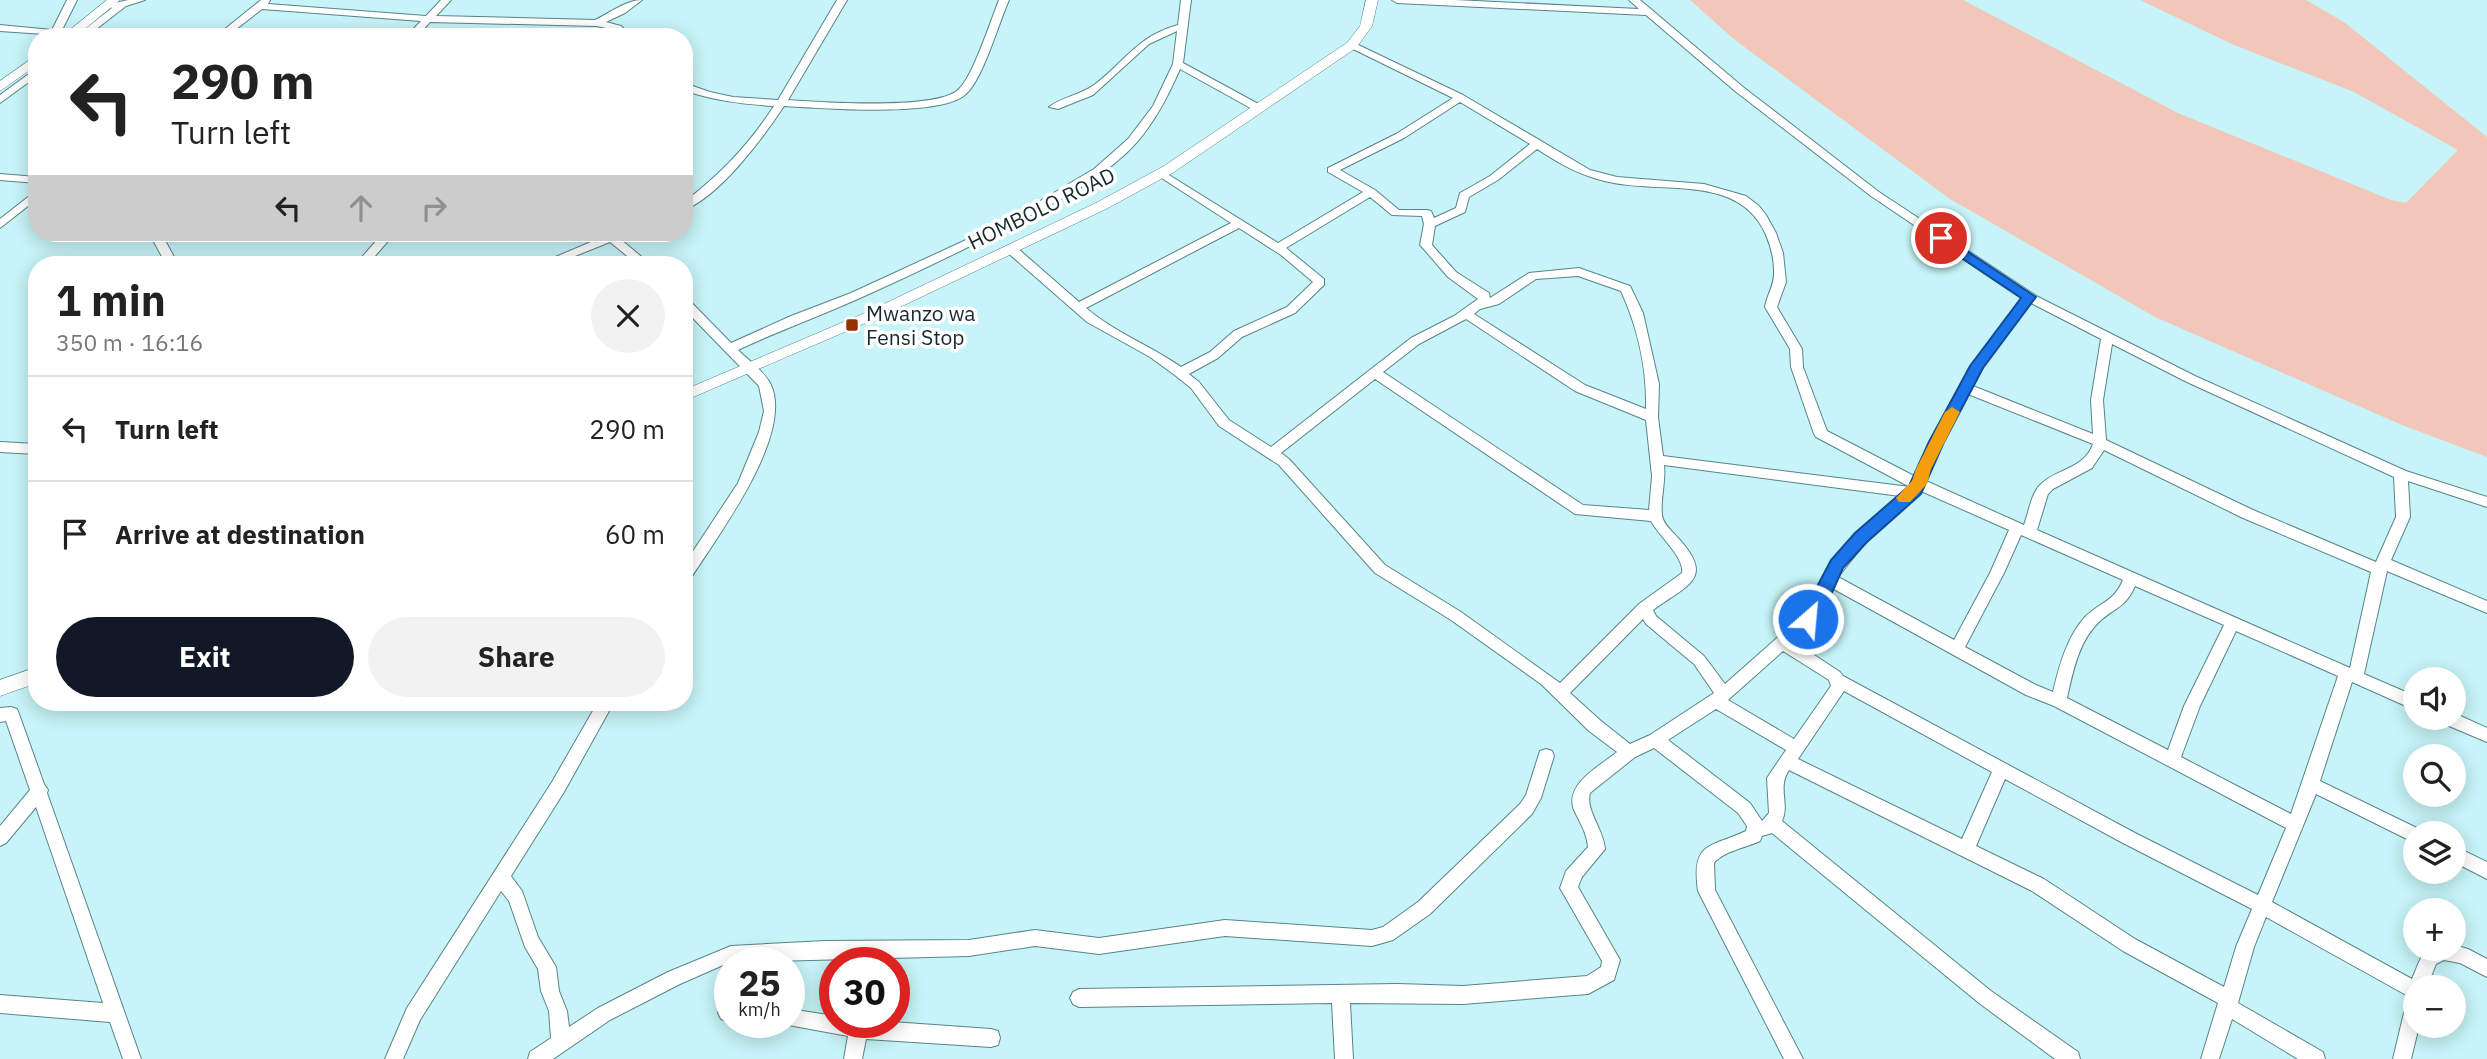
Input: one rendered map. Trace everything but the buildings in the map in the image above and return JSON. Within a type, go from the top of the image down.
[{"type":"street","points":[[70,28],[72,0]]},
{"type":"street","points":[[78,28],[101,9],[118,2],[140,0]]},
{"type":"street","points":[[418,28],[446,0]]},
{"type":"street","points":[[597,23],[637,0]]},
{"type":"street","points":[[693,201],[709,191],[731,169],[782,102],[842,0]]},
{"type":"street","points":[[693,90],[733,100],[898,106],[928,105],[955,98],[966,88],[1004,0]]},
{"type":"street","points":[[729,349],[855,296],[970,242],[1034,209],[1118,156],[1158,107],[1178,64],[1186,0]]},
{"type":"street","points":[[1365,0],[1372,0]]},
{"type":"street","name":"HOMBOLO ROAD","points":[[693,392],[872,315],[1101,206],[1161,173],[1352,45],[1366,26],[1372,0]]},
{"type":"street","points":[[1397,0],[1649,12]]},
{"type":"street","points":[[1634,0],[1739,89],[1875,194],[2029,297],[2191,379],[2401,474],[2487,502]]},
{"type":"street","points":[[79,28],[118,2]]},
{"type":"street","points":[[232,28],[264,3],[426,19],[597,23],[618,28]]},
{"type":"street","points":[[1054,107],[1089,93],[1099,86],[1130,52],[1166,31],[1184,26]]},
{"type":"street","points":[[0,28],[28,31]]},
{"type":"street","points":[[1352,45],[1460,98],[1588,173],[1641,185],[1674,185],[1718,191],[1735,195],[1754,207],[1771,236],[1779,268],[1780,284],[1771,302],[1772,307],[1796,349],[1797,367],[1821,434],[1915,488],[2023,530],[2403,698]]},
{"type":"street","points":[[1178,64],[1258,108]]},
{"type":"street","points":[[0,87],[28,66]]},
{"type":"street","points":[[0,100],[28,78]]},
{"type":"street","points":[[1272,453],[1415,341],[1484,302],[1485,296],[1456,281],[1426,245],[1430,224],[1427,213],[1396,213],[1371,192],[1332,170],[1400,136],[1460,98]]},
{"type":"street","points":[[1430,224],[1461,210],[1464,195],[1494,178],[1536,144]]},
{"type":"street","points":[[1161,173],[1278,248],[1320,282],[1292,310],[1238,334],[1214,355],[1180,373]]},
{"type":"street","points":[[0,177],[28,179]]},
{"type":"street","points":[[1278,248],[1371,192]]},
{"type":"street","points":[[0,225],[28,201]]},
{"type":"street","points":[[1077,308],[1239,223]]},
{"type":"street","points":[[369,256],[381,242]]},
{"type":"street","points":[[565,256],[600,242]]},
{"type":"street","points":[[624,242],[637,256]]},
{"type":"street","points":[[1011,249],[1091,319],[1154,354],[1180,373],[1201,393],[1224,423],[1272,453],[1322,502],[1380,569],[1462,621],[1560,693],[1595,726],[1629,752]]},
{"type":"street","points":[[1478,306],[1495,301],[1534,276],[1579,272],[1626,289],[1637,313],[1653,384],[1652,417],[1660,495],[1655,516],[1663,531],[1686,556],[1690,568],[1688,576],[1644,608],[1560,693]]},
{"type":"street","points":[[1079,998],[1463,995],[1588,985],[1605,977],[1611,968],[1611,960],[1569,888],[1569,880],[1597,849],[1596,837],[1581,807],[1580,797],[1584,788],[1629,752],[1656,740],[1720,698],[1808,619],[1817,608],[1837,565],[1861,538],[1915,488],[1966,388],[1998,336],[2029,297]]},
{"type":"street","points":[[693,311],[765,385],[769,396],[766,432],[744,484],[693,563]]},
{"type":"street","points":[[1466,314],[1580,388],[1652,417]]},
{"type":"street","points":[[1957,648],[1992,579],[2005,562],[2042,492],[2048,485],[2070,475],[2094,459],[2100,442],[2097,400],[2108,337]]},
{"type":"street","points":[[1375,373],[1580,510],[1655,516]]},
{"type":"street","points":[[1966,388],[2100,442],[2248,514],[2487,607]]},
{"type":"street","points":[[0,447],[28,449]]},
{"type":"street","points":[[1658,460],[1733,467],[1797,478],[1915,488]]},
{"type":"street","points":[[2210,1059],[2245,947],[2296,825],[2351,675],[2382,567],[2403,517],[2401,474]]},
{"type":"street","points":[[2059,701],[2066,670],[2078,642],[2096,616],[2112,608],[2124,597],[2131,578]]},
{"type":"street","points":[[1829,579],[2031,690],[2059,701],[2296,825]]},
{"type":"street","points":[[1644,608],[1651,620],[1699,660],[1720,698],[1791,755],[1965,851],[2038,885],[2129,945],[2229,1003],[2316,1059]]},
{"type":"street","points":[[2172,761],[2192,706],[2232,622]]},
{"type":"street","points":[[1782,642],[1839,681],[2129,838],[2403,981]]},
{"type":"street","points":[[0,688],[28,678]]},
{"type":"street","points":[[1794,1059],[1707,891],[1703,872],[1706,860],[1717,847],[1740,844],[1772,823],[1777,814],[1775,778],[1834,697],[1839,681]]},
{"type":"street","points":[[394,1059],[414,1013],[558,787],[601,711]]},
{"type":"street","points":[[0,715],[11,714],[40,790],[132,1059]]},
{"type":"street","points":[[2466,726],[2487,735]]},
{"type":"street","points":[[1656,740],[1744,808],[1756,825],[1754,836]]},
{"type":"street","points":[[537,1059],[604,1014],[663,984],[731,955],[825,950],[969,948],[1035,938],[1099,946],[1225,928],[1333,937],[1372,938],[1387,934],[1424,908],[1526,809],[1533,798],[1546,757]]},
{"type":"street","points":[[1965,851],[2001,769]]},
{"type":"street","points":[[2311,784],[2403,829]]},
{"type":"street","points":[[0,838],[40,790]]},
{"type":"street","points":[[1772,823],[1985,997],[2071,1059]]},
{"type":"street","points":[[2466,860],[2487,871]]},
{"type":"street","points":[[500,875],[516,897],[531,941],[547,967],[550,991],[558,1010],[561,1042]]},
{"type":"street","points":[[2423,975],[2430,958],[2442,951],[2462,955],[2487,968]]},
{"type":"street","points":[[1341,995],[1344,1059]]},
{"type":"street","points":[[0,1004],[115,1013]]},
{"type":"street","points":[[910,1032],[991,1038]]},
{"type":"street","points":[[853,1059],[857,1038]]},
{"type":"street","points":[[2402,1059],[2407,1038]]},
{"type":"shaded area","points":[[1690,0],[1963,0],[2178,113],[2391,200],[2406,203],[2458,150],[2354,92],[2234,45],[2140,0],[2306,0],[2344,22],[2487,137],[2487,457],[2402,425],[2155,317],[1950,199],[1735,40]]},
{"type":"slow traffic","points":[[1904,498],[1919,484],[1923,469],[1952,412]]},
{"type":"place","name":"Mwanzo wa Fensi Stop","points":[[852,325]]},
{"type":"route","points":[[1808,619],[1817,608],[1837,565],[1861,538],[1915,490],[1936,442],[1978,366],[2029,297],[1941,238]]}]
